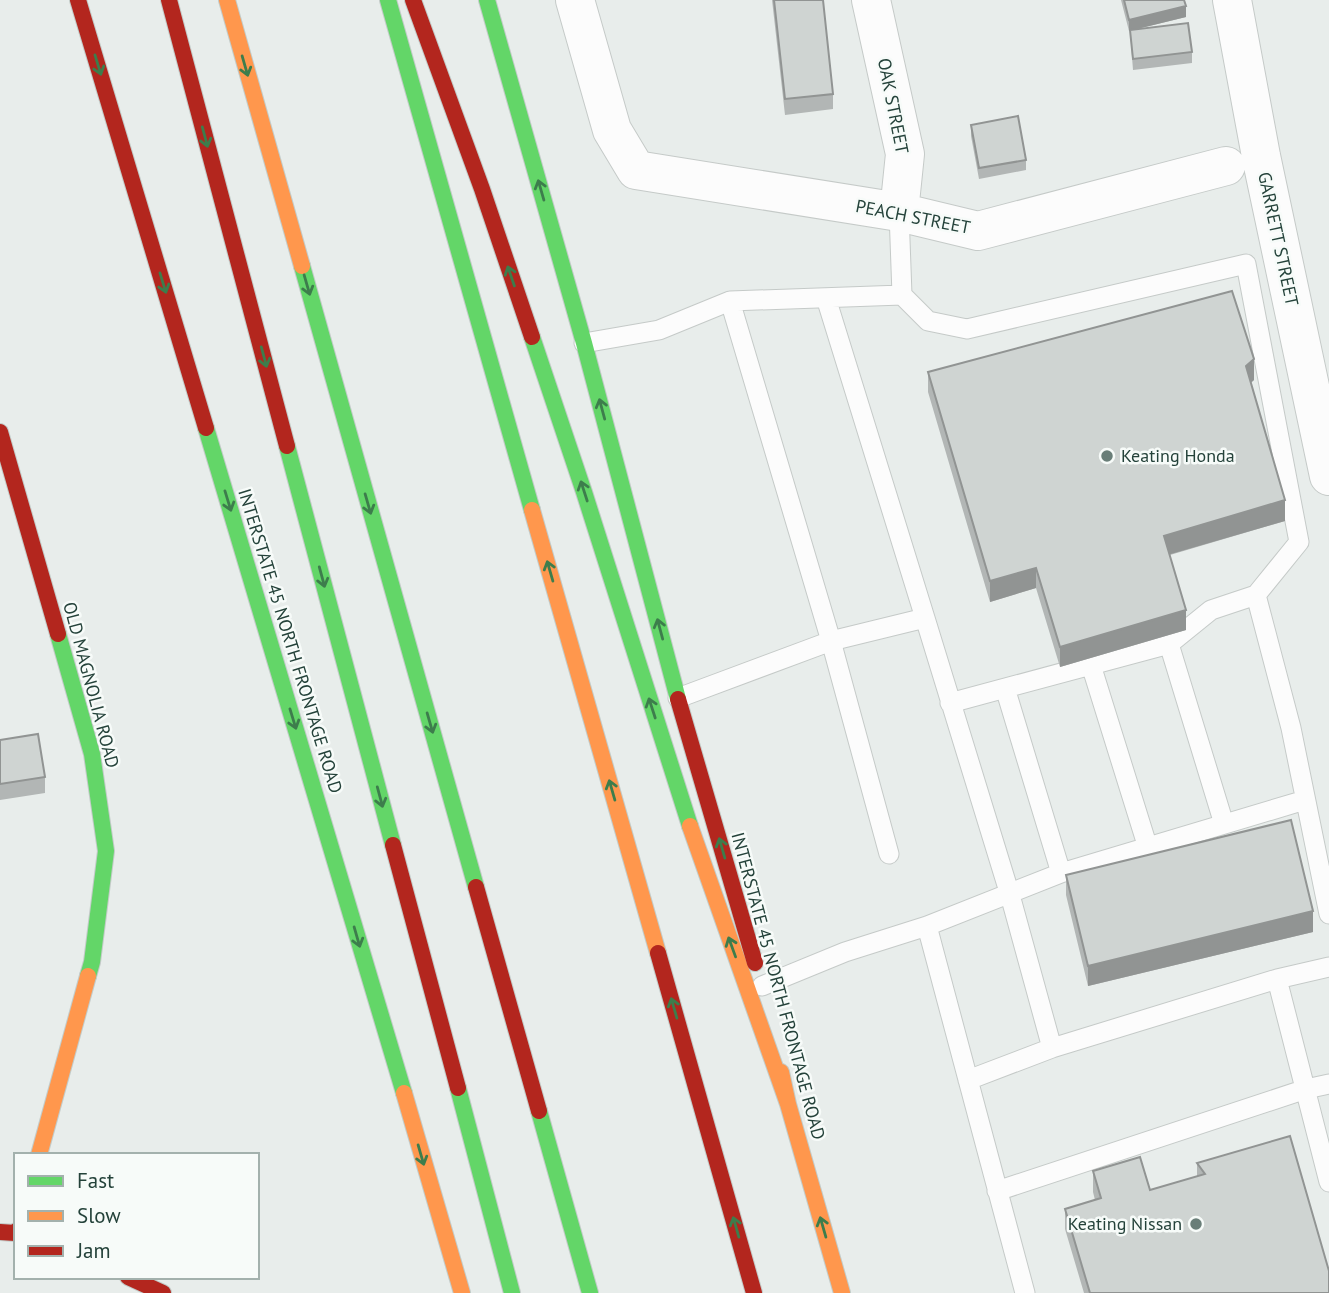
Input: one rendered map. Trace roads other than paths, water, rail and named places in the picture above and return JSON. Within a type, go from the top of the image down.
[{"type":"main road","name":"INTERSTATE 45 NORTH FRONTAGE ROAD","points":[[78,0],[335,858],[459,1292]]},
{"type":"main road","points":[[169,0],[512,1293]]},
{"type":"main road","points":[[227,0],[590,1293]]},
{"type":"main road","points":[[388,0],[754,1293]]},
{"type":"main road","points":[[413,0],[491,215],[584,492],[696,845],[788,1104]]},
{"type":"main road","name":"INTERSTATE 45 NORTH FRONTAGE ROAD","points":[[487,0],[584,343],[678,698],[762,986],[788,1104],[842,1293]]},
{"type":"main road","name":"OLD MAGNOLIA ROAD","points":[[0,432],[6,477],[92,754],[106,851],[92,962],[40,1153]]},
{"type":"main road","points":[[132,1279],[163,1293]]},
{"type":"street","name":"PEACH STREET","points":[[575,0],[612,131],[636,170],[899,212],[978,231],[1226,166]]},
{"type":"street","name":"OAK STREET","points":[[871,0],[905,154],[899,212]]},
{"type":"street","name":"GARRETT STREET","points":[[1232,0],[1261,156],[1329,477]]},
{"type":"lane","points":[[899,212],[902,295],[928,321],[967,329],[1247,264],[1299,542],[1256,595],[1211,610],[1169,644],[950,703]]},
{"type":"lane","points":[[584,343],[659,330],[730,301],[902,295]]},
{"type":"lane","points":[[826,298],[1010,894],[1052,1048]]},
{"type":"lane","points":[[730,301],[831,641],[889,854]]},
{"type":"lane","points":[[1256,595],[1291,728],[1329,914]]},
{"type":"lane","points":[[678,698],[831,641],[925,618]]},
{"type":"lane","points":[[1169,644],[1224,824]]},
{"type":"lane","points":[[1091,665],[1148,848]]},
{"type":"lane","points":[[1005,688],[1061,873]]},
{"type":"lane","points":[[762,986],[845,952],[927,926],[1061,873],[1305,800]]},
{"type":"lane","points":[[927,926],[1025,1293]]},
{"type":"lane","points":[[968,1080],[1052,1048],[1277,979],[1329,967]]},
{"type":"lane","points":[[1277,979],[1329,1182]]},
{"type":"lane","points":[[998,1191],[1306,1089],[1329,1084]]},
{"type":"place","name":"Keating Honda","points":[[1107,456]]},
{"type":"place","name":"Keating Nissan","points":[[1196,1224]]}]
